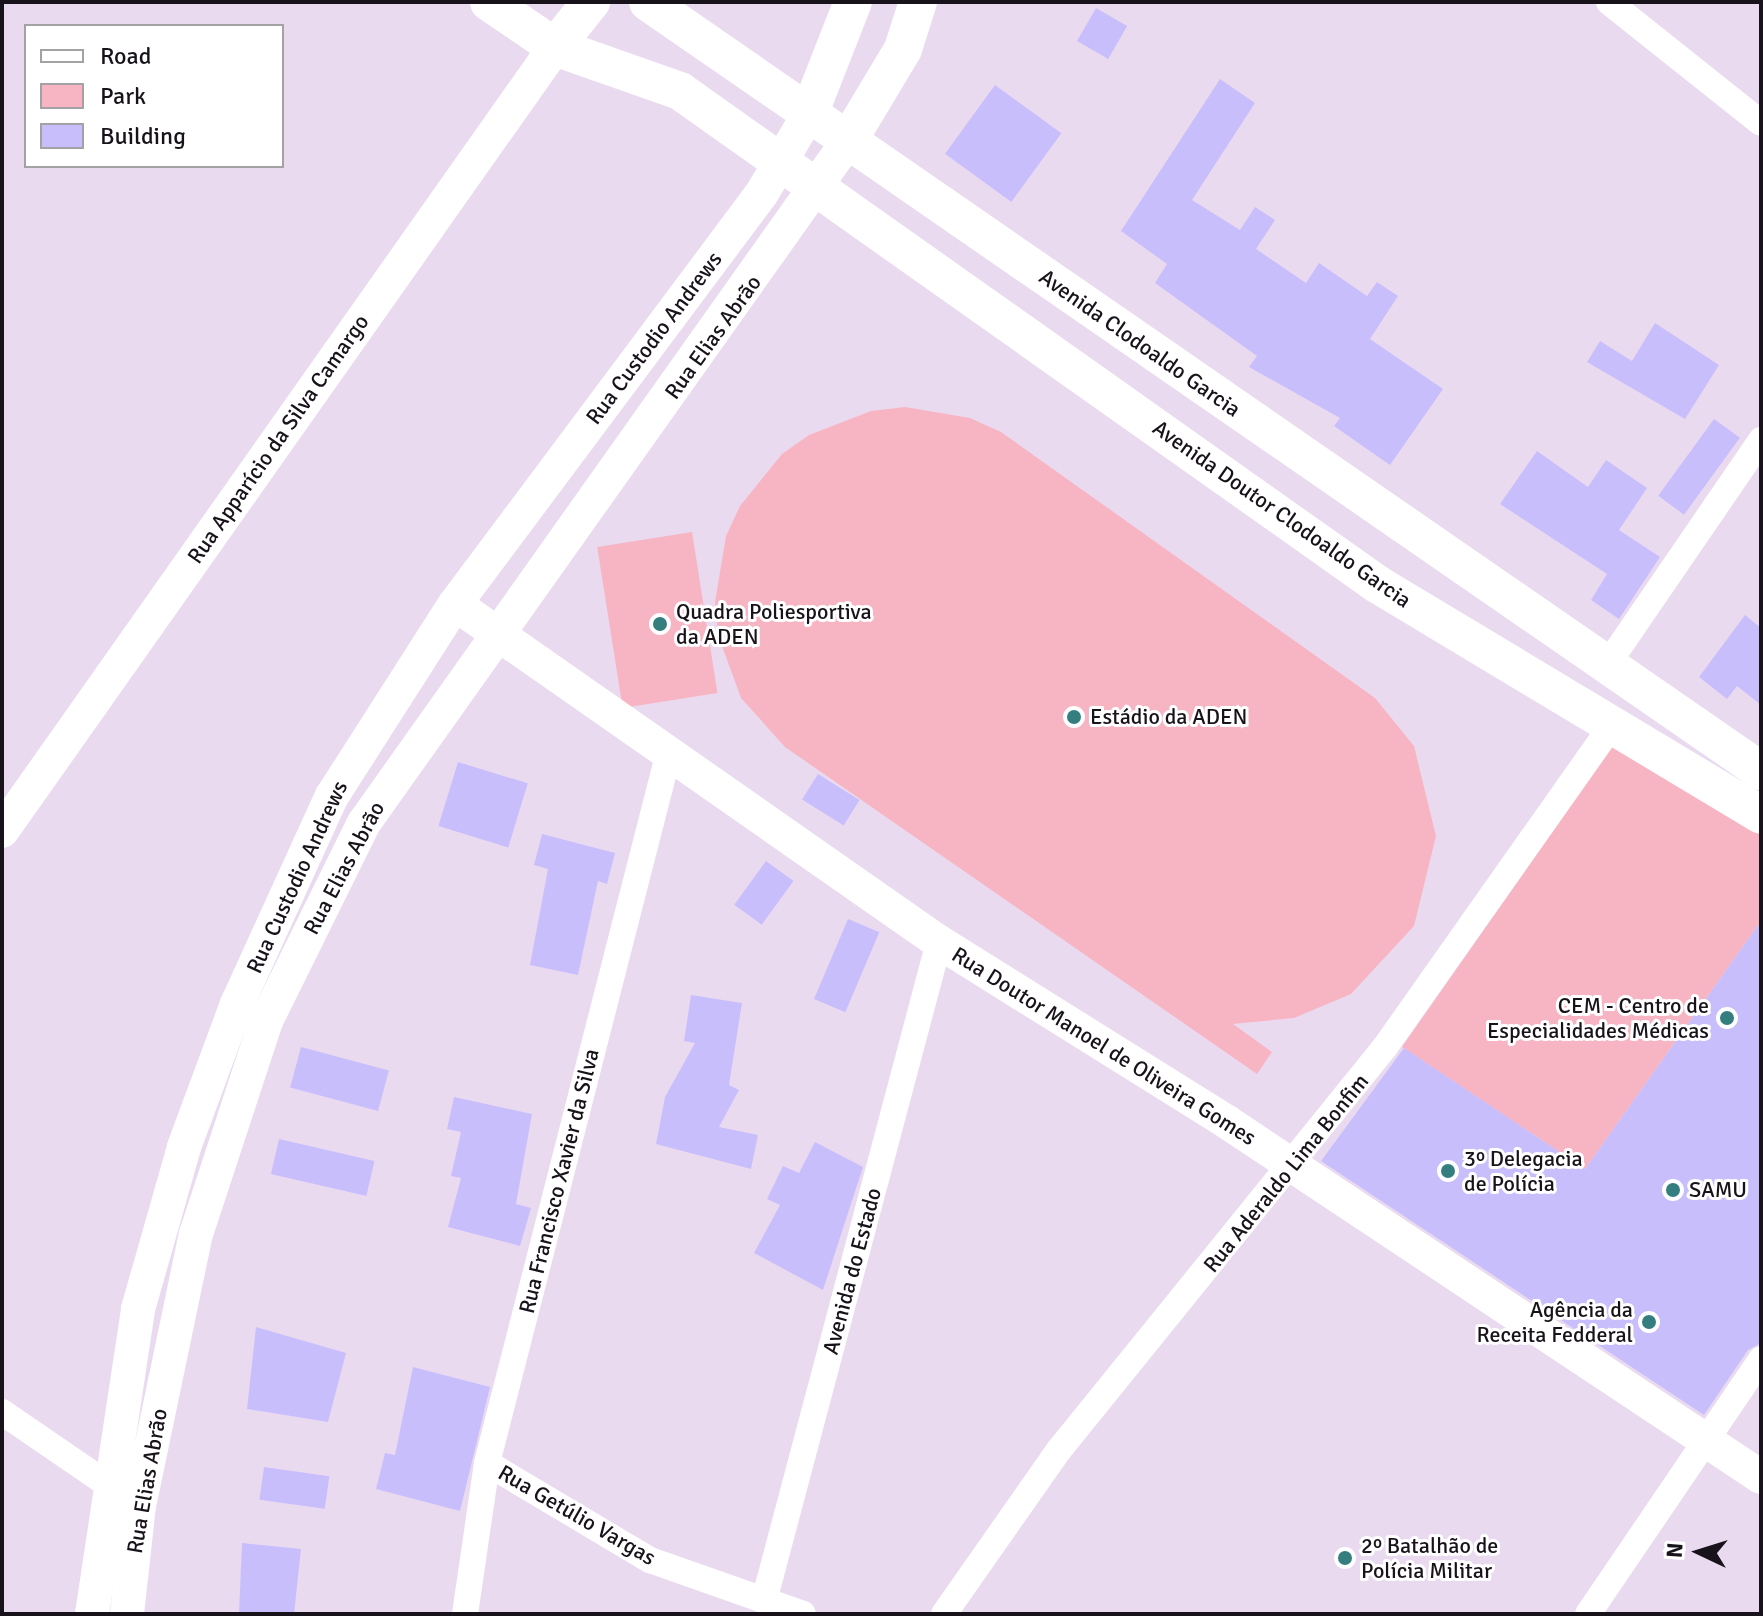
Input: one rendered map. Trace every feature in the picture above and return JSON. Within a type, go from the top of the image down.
[{"type":"main road","name":"Avenida Doutor Clodoaldo Garcia","points":[[489,2],[555,47],[680,91],[1377,584],[1615,721],[1761,815]]},
{"type":"main road","points":[[555,47],[591,2]]},
{"type":"main road","points":[[809,114],[853,2]]},
{"type":"main road","points":[[848,141],[903,49],[918,2]]},
{"type":"main road","name":"Avenida Clodoaldo Garcia","points":[[660,11],[1607,665]]},
{"type":"main road","points":[[1134,411],[1169,363]]},
{"type":"main road","points":[[1197,456],[1232,406]]},
{"type":"main road","points":[[1607,665],[1761,771]]},
{"type":"street","points":[[1609,2],[1761,123]]},
{"type":"street","name":"Rua Apparício da Silva Camargo","points":[[2,831],[555,47]]},
{"type":"street","name":"Rua Custodio Andrews","points":[[92,1614],[107,1484],[138,1309],[184,1147],[237,1004],[332,796],[455,604],[782,161],[809,114]]},
{"type":"street","name":"Rua Elias Abrão","points":[[127,1614],[139,1506],[196,1234],[266,1021],[364,823],[819,188],[848,141]]},
{"type":"street","points":[[1607,665],[1761,440]]},
{"type":"street","name":"Rua Doutor Manoel de Oliveira Gomes","points":[[455,604],[939,942],[1295,1167],[1761,1477]]},
{"type":"street","name":"Rua Aderaldo Lima Bonfim","points":[[944,1614],[1059,1450],[1295,1167],[1615,721]]},
{"type":"street","name":"Rua Francisco Xavier da Silva","points":[[465,1614],[487,1463],[669,752]]},
{"type":"street","name":"Avenida do Estado","points":[[764,1601],[939,942]]},
{"type":"street","points":[[1588,1614],[1761,1359]]},
{"type":"street","points":[[2,1412],[107,1484]]},
{"type":"street","name":"Rua Getúlio Vargas","points":[[487,1463],[650,1560],[803,1614]]},
{"type":"green space","points":[[905,407],[970,418],[1001,432],[1375,698],[1414,746],[1436,836],[1414,926],[1351,994],[1294,1018],[1233,1024],[1272,1052],[1257,1074],[785,747],[741,698],[718,635],[715,602],[726,536],[740,506],[782,454],[809,435],[871,411]]},
{"type":"green space","name":"Quadra Poliesportiva da ADEN","points":[[692,532],[717,693],[623,708],[597,547]]},
{"type":"green space","points":[[1619,736],[1761,826],[1761,921],[1585,1169],[1402,1047]]},
{"type":"building","points":[[1096,8],[1127,26],[1108,59],[1077,41]]},
{"type":"building","points":[[1220,79],[1255,103],[1192,200],[1240,230],[1255,207],[1275,220],[1256,249],[1306,283],[1319,263],[1367,296],[1377,282],[1398,296],[1370,339],[1443,389],[1390,465],[1334,426],[1340,418],[1249,367],[1257,356],[1155,283],[1167,264],[1121,231]]},
{"type":"building","points":[[995,85],[1061,133],[1011,202],[945,154]]},
{"type":"building","points":[[1655,323],[1719,365],[1685,419],[1587,362],[1600,341],[1632,361]]},
{"type":"building","points":[[1714,419],[1740,438],[1684,515],[1658,496]]},
{"type":"building","points":[[1537,451],[1588,487],[1606,460],[1647,488],[1619,530],[1660,557],[1619,619],[1591,600],[1607,574],[1500,504]]},
{"type":"building","points":[[1745,615],[1761,628],[1761,705],[1737,686],[1727,699],[1699,677]]},
{"type":"building","points":[[458,762],[528,783],[508,847],[438,826]]},
{"type":"building","points":[[818,774],[860,800],[844,825],[802,799]]},
{"type":"building","points":[[542,834],[615,853],[607,884],[598,881],[578,975],[530,965],[548,869],[534,865]]},
{"type":"building","points":[[766,861],[794,881],[762,925],[734,905]]},
{"type":"building","points":[[848,919],[879,932],[845,1012],[814,999]]},
{"type":"building","points":[[1761,921],[1761,1343],[1748,1350],[1704,1415],[1321,1161],[1404,1048],[1585,1169]]},
{"type":"building","points":[[691,995],[742,1003],[729,1085],[739,1090],[719,1127],[758,1135],[751,1169],[656,1144],[665,1097],[695,1043],[684,1041]]},
{"type":"building","points":[[301,1047],[389,1071],[378,1111],[290,1088]]},
{"type":"building","points":[[454,1097],[532,1114],[516,1204],[531,1208],[520,1246],[448,1227],[461,1178],[451,1176],[461,1132],[447,1129]]},
{"type":"building","points":[[279,1139],[374,1161],[366,1196],[271,1174]]},
{"type":"building","points":[[815,1142],[863,1167],[823,1290],[754,1253],[780,1205],[767,1199],[783,1166],[799,1173]]},
{"type":"building","points":[[256,1327],[346,1353],[328,1422],[247,1409]]},
{"type":"building","points":[[413,1367],[490,1387],[460,1511],[376,1489],[385,1453],[395,1455]]},
{"type":"building","points":[[264,1467],[329,1476],[325,1509],[259,1500]]},
{"type":"building","points":[[242,1543],[301,1549],[294,1614],[239,1614]]},
{"type":"place","name":"Quadra Poliesportiva da ADEN","points":[[660,624]]},
{"type":"place","name":"Estádio da ADEN","points":[[1074,717]]},
{"type":"place","name":"CEM - Centro de Especialidades Médicas","points":[[1727,1018]]},
{"type":"place","name":"3º Delegacia de Polícia","points":[[1448,1171]]},
{"type":"place","name":"SAMU","points":[[1673,1190]]},
{"type":"place","name":"Agência da Receita Fedderal","points":[[1649,1322]]},
{"type":"place","name":"2º Batalhão de Polícia Militar","points":[[1345,1558]]}]
